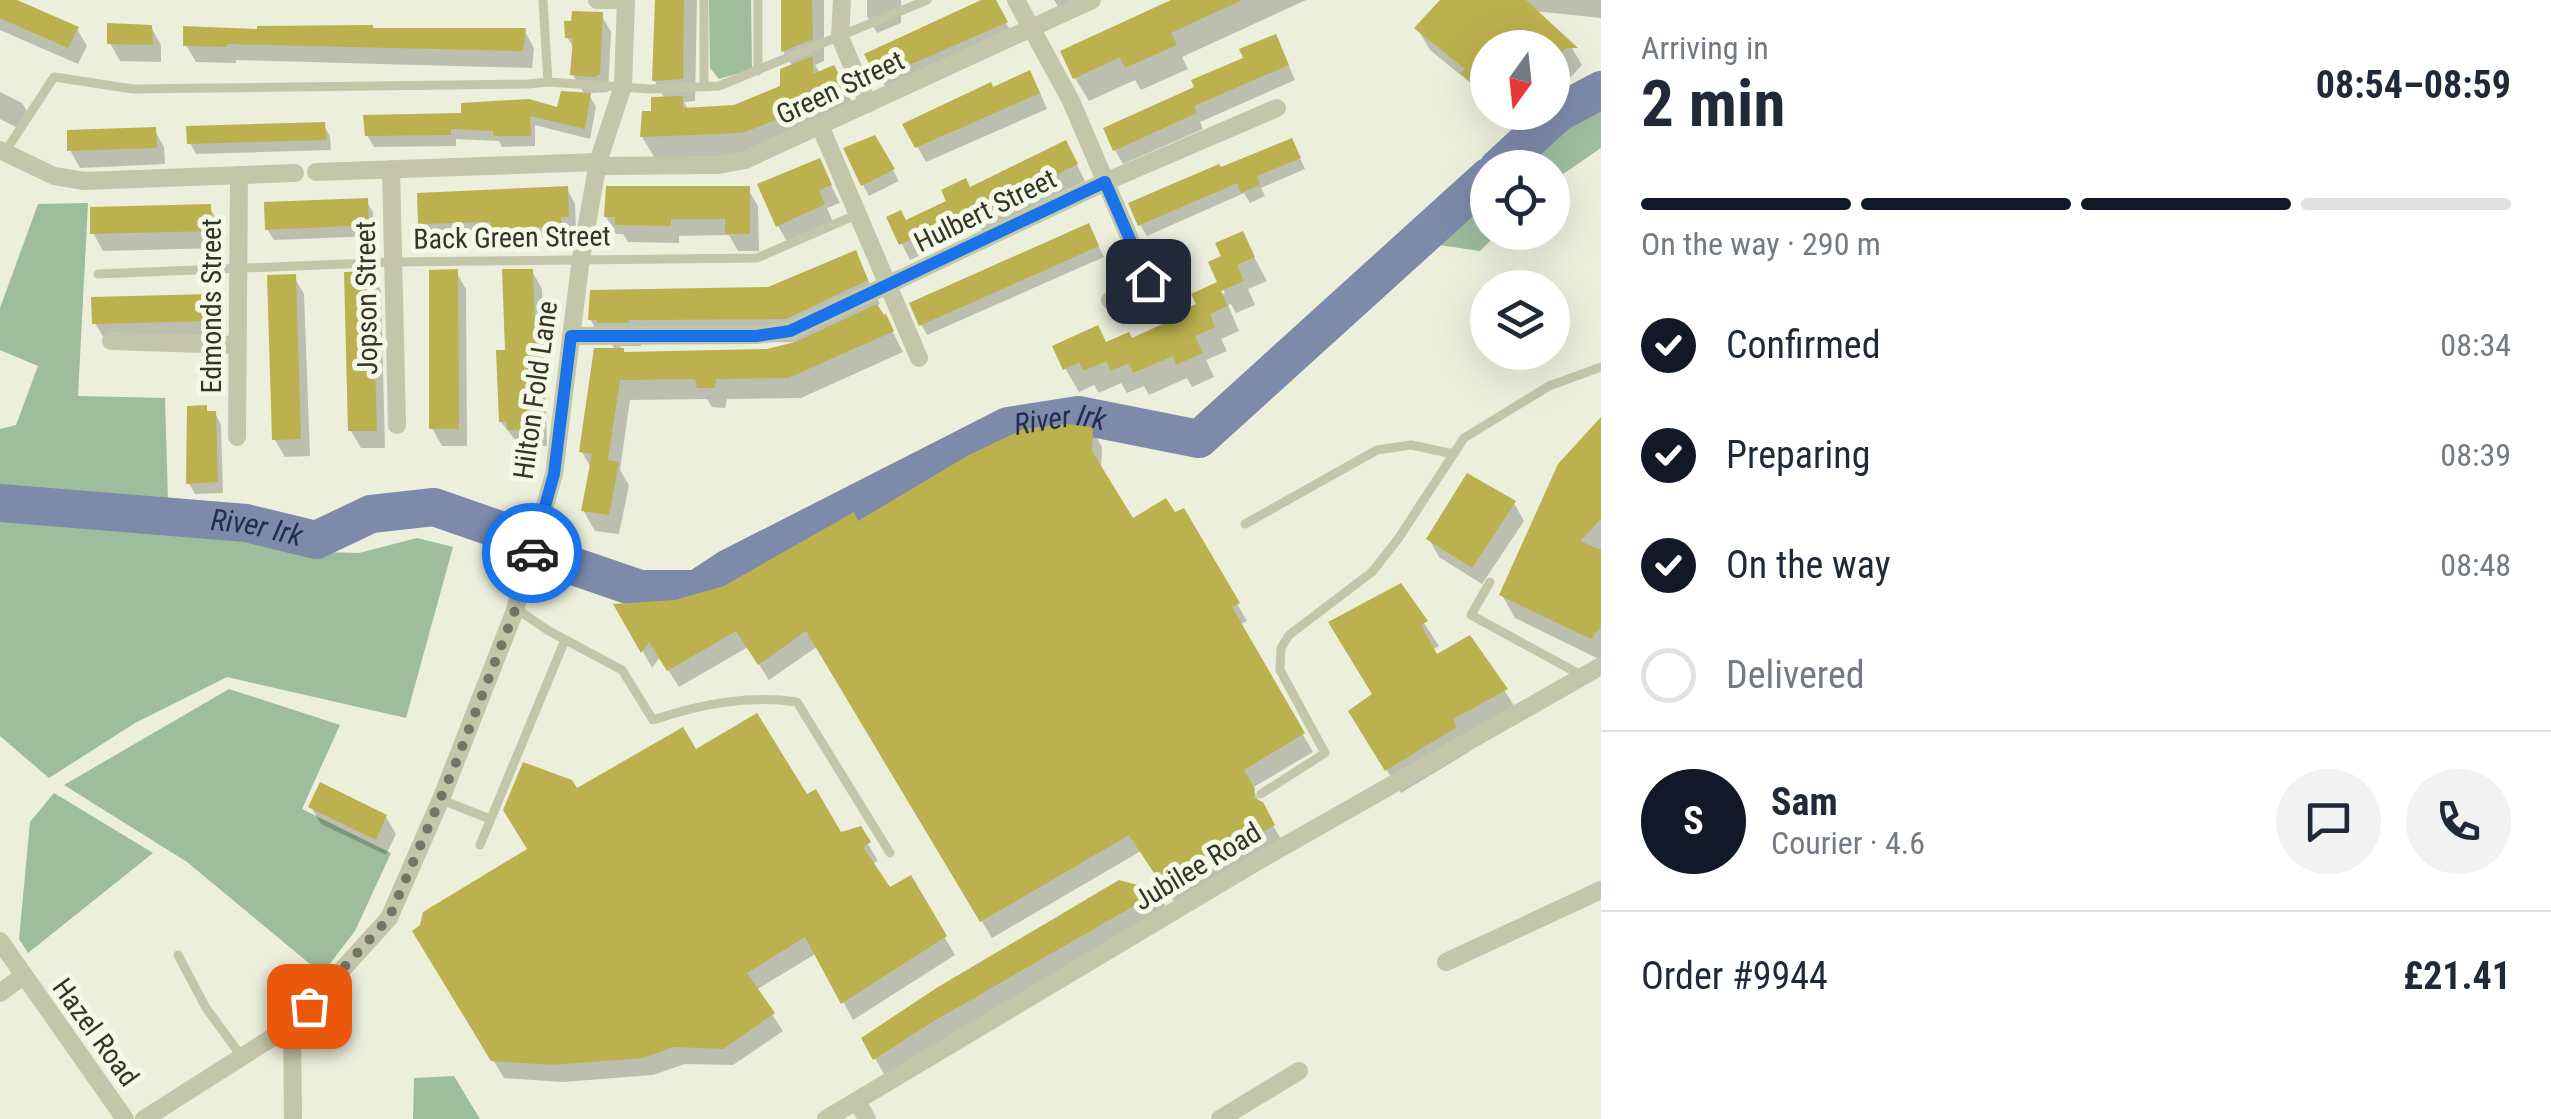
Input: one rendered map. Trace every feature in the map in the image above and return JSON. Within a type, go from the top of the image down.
[{"type":"street","points":[[596,0],[626,0]]},
{"type":"street","name":"Hilton Fold Lane","points":[[144,1119],[292,1025],[389,918],[441,799],[515,608],[542,524],[562,424],[581,258],[598,164],[623,86],[626,0]]},
{"type":"street","points":[[842,0],[840,37],[868,104]]},
{"type":"street","points":[[1016,0],[1071,101],[1148,281]]},
{"type":"street","name":"Green Street","points":[[316,172],[732,164],[821,128],[1092,0]]},
{"type":"street","name":"Hulbert Street","points":[[571,336],[790,331],[1105,182],[1277,108]]},
{"type":"street","points":[[821,128],[919,358]]},
{"type":"street","points":[[3,151],[54,176],[84,182],[295,173]]},
{"type":"street","name":"Jopson Street","points":[[391,169],[396,425]]},
{"type":"street","name":"Edmonds Street","points":[[237,437],[239,175]]},
{"type":"street","points":[[1110,300],[1178,267]]},
{"type":"street","points":[[111,342],[238,345]]},
{"type":"street","name":"Jubilee Road","points":[[826,1119],[1258,861],[1601,666]]},
{"type":"street","points":[[1446,962],[1601,890]]},
{"type":"street","name":"Hazel Road","points":[[0,941],[125,1119]]},
{"type":"street","points":[[0,993],[22,976]]},
{"type":"street","points":[[292,1025],[292,1119]]},
{"type":"street","points":[[1220,1119],[1299,1071]]},
{"type":"street","points":[[857,1101],[867,1119]]},
{"type":"lane","points":[[543,0],[548,82]]},
{"type":"lane","points":[[704,0],[704,87]]},
{"type":"lane","points":[[758,0],[758,71]]},
{"type":"lane","points":[[3,151],[54,76],[133,89],[548,82],[650,89],[719,86],[927,0]]},
{"type":"lane","name":"Back Green Street","points":[[98,274],[393,262],[757,258],[858,214]]},
{"type":"lane","points":[[1262,794],[1324,756],[1280,670],[1281,648],[1297,626],[1372,572],[1464,438],[1549,386],[1601,368]]},
{"type":"lane","points":[[1245,524],[1377,450],[1411,445],[1454,454]]},
{"type":"lane","points":[[1490,582],[1471,616],[1584,676]]},
{"type":"lane","points":[[515,608],[622,670],[653,720],[713,703],[763,697],[798,702],[890,853]]},
{"type":"lane","points":[[480,845],[565,640]]},
{"type":"lane","points":[[441,799],[490,819]]},
{"type":"lane","points":[[178,956],[206,1008],[242,1057]]},
{"type":"green space","points":[[709,0],[751,0],[752,69],[719,79],[710,68]]},
{"type":"green space","points":[[1601,80],[1601,148],[1570,169],[1570,150],[1526,150],[1542,130],[1570,130],[1570,96]]},
{"type":"green space","points":[[88,203],[78,396],[165,398],[168,501],[0,488],[0,429],[16,425],[38,366],[0,350],[0,308],[38,204]]},
{"type":"green space","points":[[1470,207],[1470,250],[1432,244]]},
{"type":"green space","points":[[0,518],[195,530],[323,552],[359,553],[417,538],[453,547],[406,718],[227,677],[135,723],[49,778],[0,736]]},
{"type":"green space","points":[[229,689],[340,725],[302,809],[391,853],[355,931],[322,974],[187,862],[64,785]]},
{"type":"green space","points":[[54,793],[153,853],[28,953],[19,939],[30,822]]},
{"type":"green space","points":[[454,1076],[480,1119],[413,1119],[414,1078]]},
{"type":"building","points":[[0,0],[17,0],[79,27],[68,48],[0,18]]},
{"type":"building","points":[[655,0],[684,0],[683,79],[652,81]]},
{"type":"building","points":[[781,0],[812,0],[813,39],[781,52]]},
{"type":"building","points":[[981,0],[996,0],[1008,22],[877,79],[864,54]]},
{"type":"building","points":[[1171,0],[1242,0],[1171,33],[1177,45],[1125,68],[1120,57],[1073,79],[1060,51]]},
{"type":"building","points":[[1440,0],[1526,0],[1558,30],[1470,30],[1470,82],[1460,73],[1465,69],[1414,28]]},
{"type":"building","points":[[572,11],[603,12],[600,74],[595,77],[570,75],[573,38],[565,38],[564,21],[571,21]]},
{"type":"building","points":[[107,23],[152,25],[153,45],[107,44]]},
{"type":"building","points":[[373,25],[526,28],[523,51],[183,46],[183,26],[257,29]]},
{"type":"building","points":[[1276,34],[1289,65],[1194,106],[1197,113],[1113,151],[1103,128],[1194,87],[1191,80],[1243,58],[1239,49]]},
{"type":"building","points":[[813,56],[813,74],[834,65],[849,92],[742,133],[640,137],[642,111],[651,111],[651,97],[683,96],[683,108],[734,105],[780,86],[780,69]]},
{"type":"building","points":[[1030,70],[1040,93],[915,148],[902,124],[991,82],[993,87]]},
{"type":"building","points":[[561,91],[591,93],[585,129],[530,116],[531,136],[493,136],[493,131],[451,129],[451,135],[365,136],[363,115],[461,113],[461,103],[529,99],[557,107]]},
{"type":"building","points":[[325,122],[326,140],[187,144],[186,126]]},
{"type":"building","points":[[156,127],[157,148],[67,151],[67,130]]},
{"type":"building","points":[[875,135],[895,169],[861,186],[843,148]]},
{"type":"building","points":[[1292,138],[1301,158],[1257,176],[1260,185],[1241,193],[1237,183],[1138,226],[1128,203]]},
{"type":"building","points":[[1066,140],[1078,164],[971,217],[969,213],[899,245],[886,217],[901,210],[906,220],[946,201],[941,190],[966,178],[970,187]]},
{"type":"building","points":[[820,158],[832,185],[819,190],[825,204],[776,227],[757,184]]},
{"type":"building","points":[[568,186],[569,217],[561,217],[561,233],[542,234],[542,227],[491,229],[491,222],[418,224],[417,193]]},
{"type":"building","points":[[606,186],[750,186],[750,234],[725,234],[725,219],[671,219],[671,226],[615,225],[615,217],[604,217]]},
{"type":"building","points":[[368,198],[369,225],[265,230],[264,202]]},
{"type":"building","points":[[211,204],[211,231],[90,234],[90,207]]},
{"type":"building","points":[[1089,223],[1099,246],[919,326],[909,303]]},
{"type":"building","points":[[1243,231],[1255,257],[1237,265],[1244,281],[1221,291],[1208,262],[1221,256],[1215,243]]},
{"type":"building","points":[[856,250],[868,280],[786,319],[628,323],[588,320],[590,290],[768,287]]},
{"type":"building","points":[[458,269],[459,429],[429,429],[429,270]]},
{"type":"building","points":[[502,269],[533,269],[538,429],[507,430],[507,422],[499,422],[496,350],[505,350]]},
{"type":"building","points":[[372,271],[377,431],[348,431],[344,272]]},
{"type":"building","points":[[296,274],[301,439],[272,440],[267,275]]},
{"type":"building","points":[[1217,282],[1228,306],[1210,314],[1215,327],[1195,336],[1203,353],[1176,365],[1173,356],[1133,373],[1129,363],[1111,371],[1106,361],[1083,371],[1079,362],[1063,370],[1052,346],[1098,325],[1106,342],[1129,332],[1132,338],[1182,315],[1180,311],[1196,304],[1191,294]]},
{"type":"building","points":[[211,294],[212,321],[92,324],[91,297]]},
{"type":"building","points":[[877,304],[894,331],[788,378],[716,379],[715,388],[697,388],[695,379],[620,380],[608,460],[619,462],[609,515],[581,511],[592,454],[579,452],[594,348],[624,348],[624,352],[767,349],[795,342]]},
{"type":"building","points":[[207,405],[207,411],[216,411],[218,482],[186,484],[187,406]]},
{"type":"building","points":[[1601,417],[1601,519],[1580,541],[1601,550],[1601,626],[1591,639],[1499,595],[1558,464]]},
{"type":"building","points":[[1065,424],[1093,427],[1092,451],[1133,518],[1166,498],[1175,512],[1184,508],[1240,603],[1232,607],[1305,733],[1244,770],[1255,789],[1254,798],[1263,802],[1275,825],[1165,890],[1129,835],[980,922],[806,631],[758,665],[736,631],[667,671],[649,642],[641,653],[613,604],[675,600],[724,586],[854,512],[858,521],[967,456],[1023,429]]},
{"type":"building","points":[[1467,473],[1516,501],[1472,568],[1426,539]]},
{"type":"building","points":[[1401,583],[1428,621],[1421,625],[1437,654],[1470,635],[1508,689],[1453,719],[1457,727],[1385,771],[1348,711],[1372,694],[1328,622]]},
{"type":"building","points":[[757,713],[807,794],[816,789],[841,832],[861,826],[871,842],[863,847],[890,887],[911,875],[947,936],[841,1004],[805,937],[747,973],[775,1013],[723,1049],[674,1047],[643,1058],[552,1065],[491,1061],[412,931],[420,925],[423,912],[527,849],[503,810],[523,762],[572,780],[577,788],[683,727],[696,749]]},
{"type":"building","points":[[320,782],[387,815],[376,840],[308,807]]},
{"type":"building","points":[[1119,880],[1160,891],[873,1060],[861,1038],[938,987]]},
{"type":"waterway","name":"River Irk","points":[[1518,150],[1558,113],[1601,90]]},
{"type":"waterway","name":"River Irk","points":[[573,566],[640,589],[697,589],[729,568],[1008,426],[1078,415],[1199,439],[1470,193]]},
{"type":"waterway","name":"River Irk","points":[[0,503],[246,523],[316,540],[371,514],[434,507],[503,531]]},
{"type":"way so far","points":[[309,1006],[389,918],[455,765],[514,613],[532,553]]},
{"type":"route","points":[[532,553],[554,474],[571,336],[756,336],[790,331],[1105,182],[1148,281]]}]
